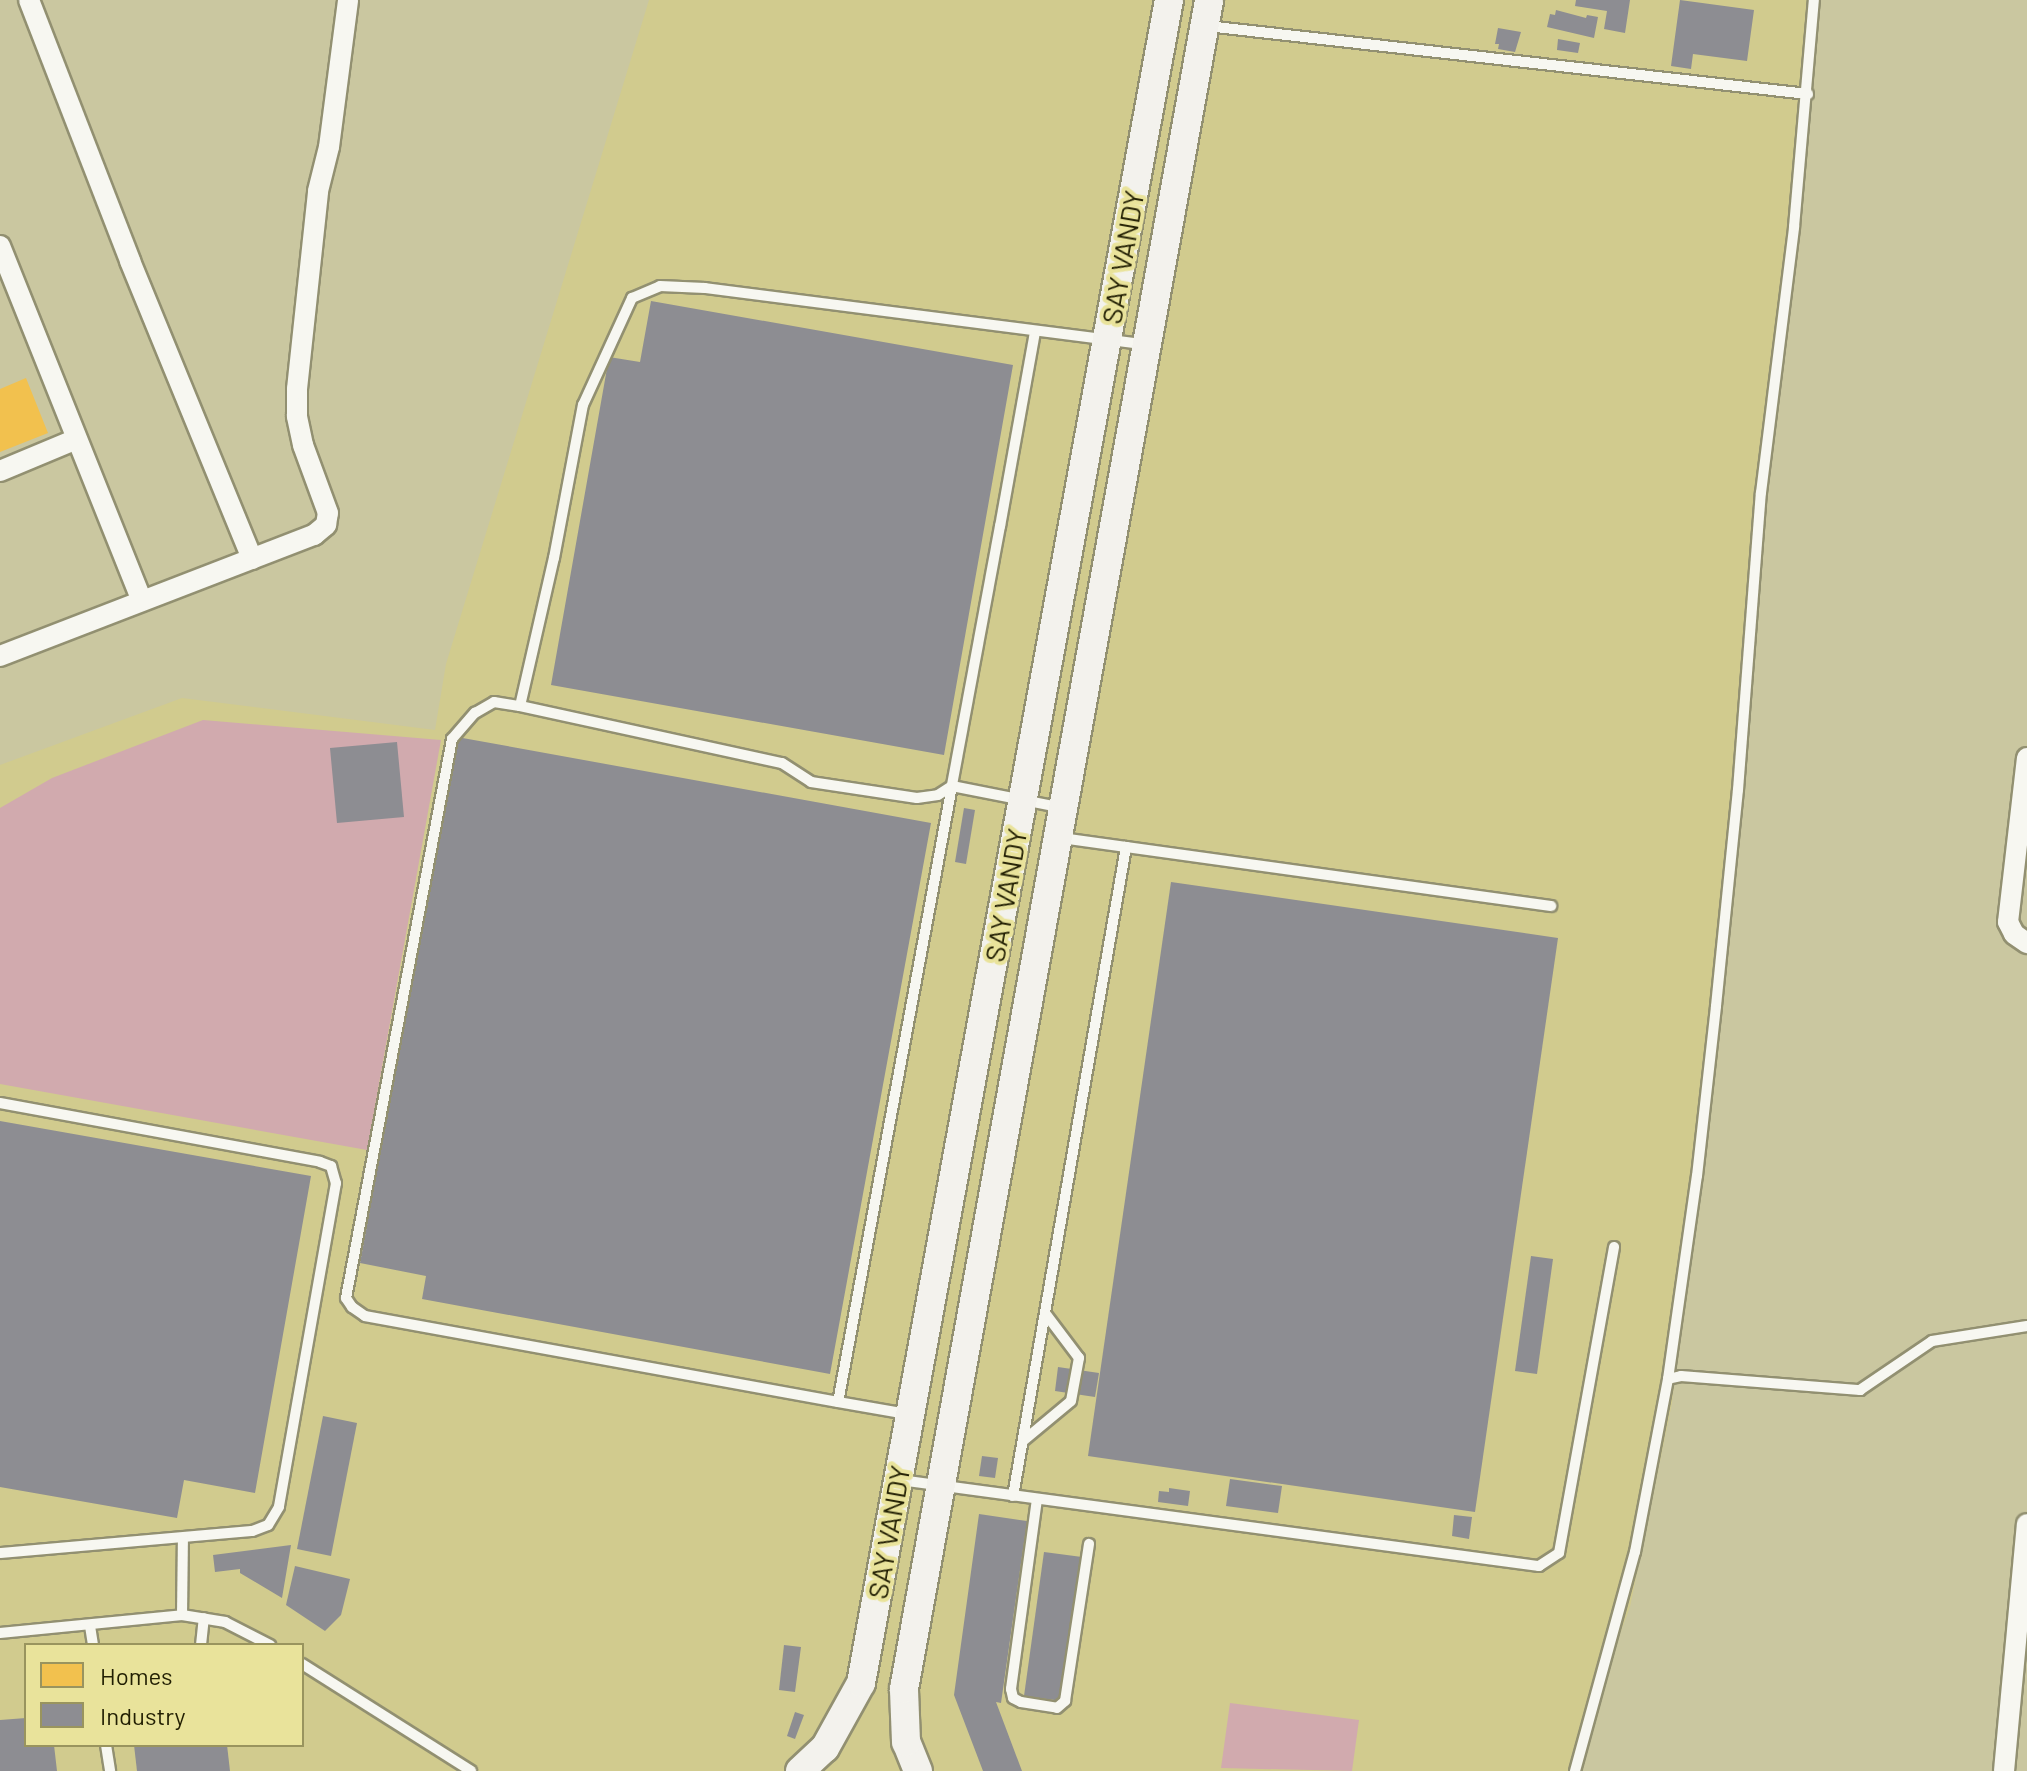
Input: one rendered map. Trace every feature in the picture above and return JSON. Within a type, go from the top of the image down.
[{"type":"street","points":[[29,0],[136,275],[252,559]]},
{"type":"street","points":[[0,656],[314,535],[326,525],[328,513],[303,445],[297,416],[297,389],[318,191],[329,147],[348,0]]},
{"type":"street","name":"SAY VANDY","points":[[800,1771],[825,1748],[861,1683],[1169,0]]},
{"type":"street","name":"SAY VANDY","points":[[918,1771],[906,1742],[904,1689],[1207,13]]},
{"type":"street","points":[[0,246],[6,275],[142,601]]},
{"type":"street","points":[[0,471],[77,439]]},
{"type":"street","points":[[2026,771],[2008,922],[2014,934],[2027,943]]},
{"type":"street","points":[[2004,1771],[2021,1661],[2027,1524]]},
{"type":"lane","points":[[1575,1771],[1635,1552],[1668,1379],[1699,1160],[1738,790],[1761,493],[1808,94],[1814,0]]},
{"type":"lane","points":[[1207,13],[1808,94]]},
{"type":"lane","points":[[520,706],[554,558],[583,405],[632,298],[660,286],[705,288],[1146,344]]},
{"type":"lane","points":[[838,1402],[1035,332]]},
{"type":"lane","points":[[910,1415],[365,1316],[346,1298],[452,739],[475,713],[494,702],[782,763],[811,782],[917,798],[938,795],[952,786],[1065,808]]},
{"type":"lane","points":[[1059,838],[1551,906]]},
{"type":"lane","points":[[1013,1496],[1126,847]]},
{"type":"lane","points":[[0,1103],[320,1162],[331,1166],[336,1183],[279,1507],[268,1525],[252,1531],[0,1553]]},
{"type":"lane","points":[[898,1480],[1539,1566],[1559,1553],[1614,1247]]},
{"type":"lane","points":[[1023,1441],[1071,1401],[1079,1358],[1045,1313]]},
{"type":"lane","points":[[1668,1379],[1681,1376],[1860,1390],[1932,1341],[2027,1326]]},
{"type":"lane","points":[[1037,1499],[1011,1689],[1013,1698],[1021,1702],[1057,1708],[1065,1701],[1089,1544]]},
{"type":"lane","points":[[182,1615],[183,1538]]},
{"type":"lane","points":[[0,1633],[182,1615],[225,1622],[266,1643]]},
{"type":"lane","points":[[201,1643],[204,1618]]},
{"type":"lane","points":[[90,1626],[93,1643]]},
{"type":"lane","points":[[304,1665],[471,1771]]},
{"type":"lane","points":[[106,1747],[110,1771]]},
{"type":"shaded area","points":[[649,0],[1814,0],[1672,1403],[1630,1607],[1568,1771],[0,1771],[0,765],[182,698],[435,730],[446,664]]},
{"type":"shaded area","points":[[203,720],[441,740],[367,1150],[0,1084],[0,808],[52,778]]},
{"type":"shaded area","points":[[1230,1703],[1359,1720],[1352,1771],[1221,1768]]},
{"type":"building: Homes","points":[[26,378],[48,433],[0,452],[0,389]]},
{"type":"building: Industry","points":[[1576,0],[1630,0],[1625,33],[1604,29],[1607,11],[1575,6]]},
{"type":"building: Industry","points":[[1680,0],[1754,10],[1747,61],[1693,54],[1691,69],[1671,66]]},
{"type":"building: Industry","points":[[1556,10],[1586,18],[1587,15],[1598,17],[1594,38],[1547,27],[1550,14],[1555,15]]},
{"type":"building: Industry","points":[[1498,28],[1521,32],[1515,52],[1498,49],[1499,44],[1495,44]]},
{"type":"building: Industry","points":[[1558,39],[1580,43],[1578,53],[1557,50]]},
{"type":"building: Industry","points":[[651,301],[1013,365],[944,755],[551,685],[609,357],[640,362]]},
{"type":"building: Industry","points":[[457,737],[931,823],[830,1374],[422,1299],[426,1276],[360,1263]]},
{"type":"building: Industry","points":[[397,742],[404,817],[337,823],[330,748]]},
{"type":"building: Industry","points":[[964,808],[975,810],[966,864],[955,862]]},
{"type":"building: Industry","points":[[1171,882],[1558,938],[1475,1512],[1088,1456]]},
{"type":"building: Industry","points":[[0,1121],[311,1176],[255,1493],[184,1480],[177,1518],[0,1487]]},
{"type":"building: Industry","points":[[1531,1256],[1553,1259],[1537,1374],[1515,1371]]},
{"type":"building: Industry","points":[[1058,1367],[1099,1373],[1095,1397],[1055,1391]]},
{"type":"building: Industry","points":[[323,1416],[357,1423],[331,1556],[297,1549]]},
{"type":"building: Industry","points":[[982,1456],[998,1458],[995,1478],[979,1476]]},
{"type":"building: Industry","points":[[1230,1479],[1282,1486],[1278,1513],[1226,1506]]},
{"type":"building: Industry","points":[[1169,1488],[1190,1491],[1188,1506],[1158,1502],[1159,1491],[1169,1492]]},
{"type":"building: Industry","points":[[979,1514],[1027,1521],[1001,1703],[996,1702],[1022,1771],[983,1771],[954,1695]]},
{"type":"building: Industry","points":[[1454,1515],[1472,1517],[1469,1539],[1452,1536]]},
{"type":"building: Industry","points":[[291,1545],[282,1598],[240,1573],[240,1569],[215,1572],[213,1555]]},
{"type":"building: Industry","points":[[1044,1552],[1082,1557],[1062,1701],[1024,1696]]},
{"type":"building: Industry","points":[[295,1566],[350,1579],[341,1615],[325,1631],[286,1605]]},
{"type":"building: Industry","points":[[784,1645],[801,1647],[795,1692],[779,1690]]},
{"type":"building: Industry","points":[[795,1712],[804,1715],[795,1739],[787,1736]]},
{"type":"building: Industry","points":[[24,1718],[24,1747],[54,1747],[57,1771],[0,1771],[0,1720]]},
{"type":"building: Industry","points":[[134,1747],[227,1747],[230,1771],[137,1771]]}]
